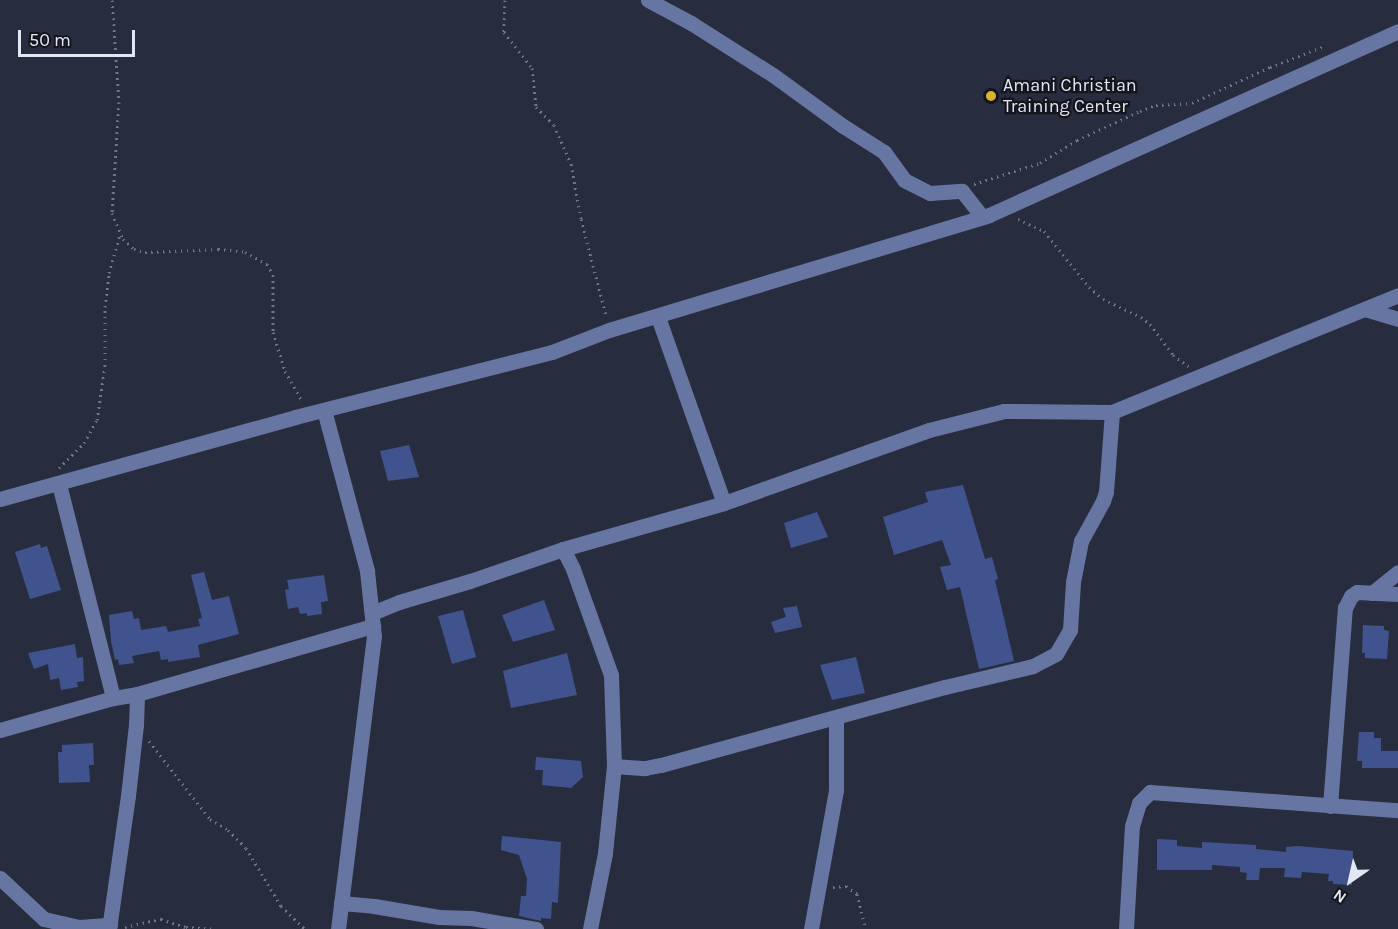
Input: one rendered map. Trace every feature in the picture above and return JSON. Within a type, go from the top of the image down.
[{"type":"street","points":[[648,0],[691,23],[764,69],[843,126],[884,152],[896,171],[910,183],[930,193],[962,191],[982,218]]},
{"type":"street","points":[[0,499],[317,412],[552,352],[609,330],[982,218],[1398,31]]},
{"type":"street","points":[[0,730],[113,698],[137,694],[373,620],[563,549],[724,503],[929,430],[1004,411],[1112,412],[1398,295]]},
{"type":"street","points":[[1365,309],[1398,319]]},
{"type":"street","points":[[658,317],[724,503]]},
{"type":"street","points":[[317,412],[367,571],[373,620],[360,754],[338,929]]},
{"type":"street","points":[[614,766],[645,768],[661,765],[836,719],[945,687],[1033,666],[1056,654],[1070,630],[1073,582],[1080,541],[1106,492],[1112,412]]},
{"type":"street","points":[[58,484],[113,698]]},
{"type":"street","points":[[563,549],[573,569],[611,675],[614,766],[605,853],[590,929]]},
{"type":"street","points":[[1372,593],[1398,572]]},
{"type":"street","points":[[1330,806],[1345,608],[1353,594],[1398,594]]},
{"type":"street","points":[[0,878],[44,919],[62,925],[112,928],[136,726],[137,694]]},
{"type":"street","points":[[811,929],[836,790],[836,719]]},
{"type":"street","points":[[1126,929],[1132,826],[1139,803],[1150,792],[1398,810]]},
{"type":"street","points":[[341,903],[439,917],[471,918],[536,929]]},
{"type":"path","points":[[112,0],[119,102],[112,213],[120,233],[134,249],[145,252],[218,249],[245,252],[267,264],[273,275],[273,332],[285,372],[317,412]]},
{"type":"path","points":[[505,0],[504,32],[532,68],[536,107],[554,125],[571,164],[581,219],[609,330]]},
{"type":"path","points":[[962,191],[999,175],[1040,163],[1077,140],[1140,111],[1156,105],[1192,103],[1270,67],[1324,46]]},
{"type":"path","points":[[998,212],[1044,231],[1089,287],[1103,299],[1141,317],[1173,355],[1203,374]]},
{"type":"path","points":[[58,484],[60,464],[78,451],[97,420],[105,366],[108,284],[120,233]]},
{"type":"path","points":[[136,726],[210,819],[228,830],[246,848],[281,906],[305,929]]},
{"type":"path","points":[[819,886],[846,886],[852,889],[859,899],[866,929]]},
{"type":"path","points":[[112,928],[160,919],[186,927],[216,929]]},
{"type":"building","points":[[409,445],[419,477],[388,481],[380,451]]},
{"type":"building","points":[[963,485],[985,559],[992,557],[998,579],[995,580],[1014,661],[979,669],[960,587],[947,590],[940,567],[951,565],[942,540],[894,555],[883,517],[928,502],[925,492]]},
{"type":"building","points":[[817,512],[828,537],[791,548],[784,523]]},
{"type":"building","points":[[40,544],[41,548],[47,546],[61,590],[30,599],[15,552]]},
{"type":"building","points":[[204,572],[212,600],[229,596],[239,634],[198,645],[200,657],[168,662],[168,659],[161,660],[159,651],[132,656],[134,663],[119,665],[118,659],[115,660],[111,641],[109,615],[132,611],[134,619],[139,618],[141,630],[166,626],[168,632],[200,626],[198,619],[202,618],[191,575]]},
{"type":"building","points":[[324,575],[328,601],[321,602],[322,614],[307,616],[307,613],[300,614],[298,607],[288,609],[285,590],[289,589],[287,580]]},
{"type":"building","points":[[544,600],[555,630],[513,642],[502,615]]},
{"type":"building","points":[[797,606],[802,627],[775,633],[771,622],[786,617],[783,608]]},
{"type":"building","points":[[463,610],[476,657],[452,664],[438,616]]},
{"type":"building","points":[[1363,625],[1384,626],[1384,630],[1389,631],[1387,659],[1365,658],[1365,653],[1362,653]]},
{"type":"building","points":[[75,644],[77,658],[83,657],[84,681],[77,682],[78,687],[61,690],[59,678],[50,680],[48,664],[34,669],[28,653]]},
{"type":"building","points":[[567,653],[577,695],[511,708],[503,671]]},
{"type":"building","points":[[856,657],[865,693],[832,700],[820,665]]},
{"type":"building","points":[[1359,732],[1374,732],[1374,738],[1381,738],[1381,751],[1398,751],[1398,768],[1362,768],[1362,761],[1357,761]]},
{"type":"building","points":[[93,743],[94,765],[89,765],[90,782],[59,783],[58,752],[62,752],[62,745]]},
{"type":"building","points":[[536,757],[581,761],[583,777],[571,788],[542,785],[543,770],[535,770]]},
{"type":"building","points":[[502,836],[561,842],[558,903],[552,902],[551,919],[541,918],[541,921],[519,916],[521,896],[526,896],[527,879],[519,855],[501,850]]},
{"type":"building","points":[[1157,839],[1177,840],[1177,846],[1202,848],[1202,842],[1256,845],[1256,849],[1286,852],[1286,847],[1298,846],[1353,851],[1352,885],[1333,884],[1333,881],[1328,881],[1329,874],[1302,872],[1301,878],[1284,877],[1285,868],[1260,868],[1259,880],[1246,880],[1247,873],[1240,872],[1240,867],[1212,865],[1212,870],[1157,870]]},
{"type":"place","name":"Amani Christian Training Center","points":[[991,96]]}]
